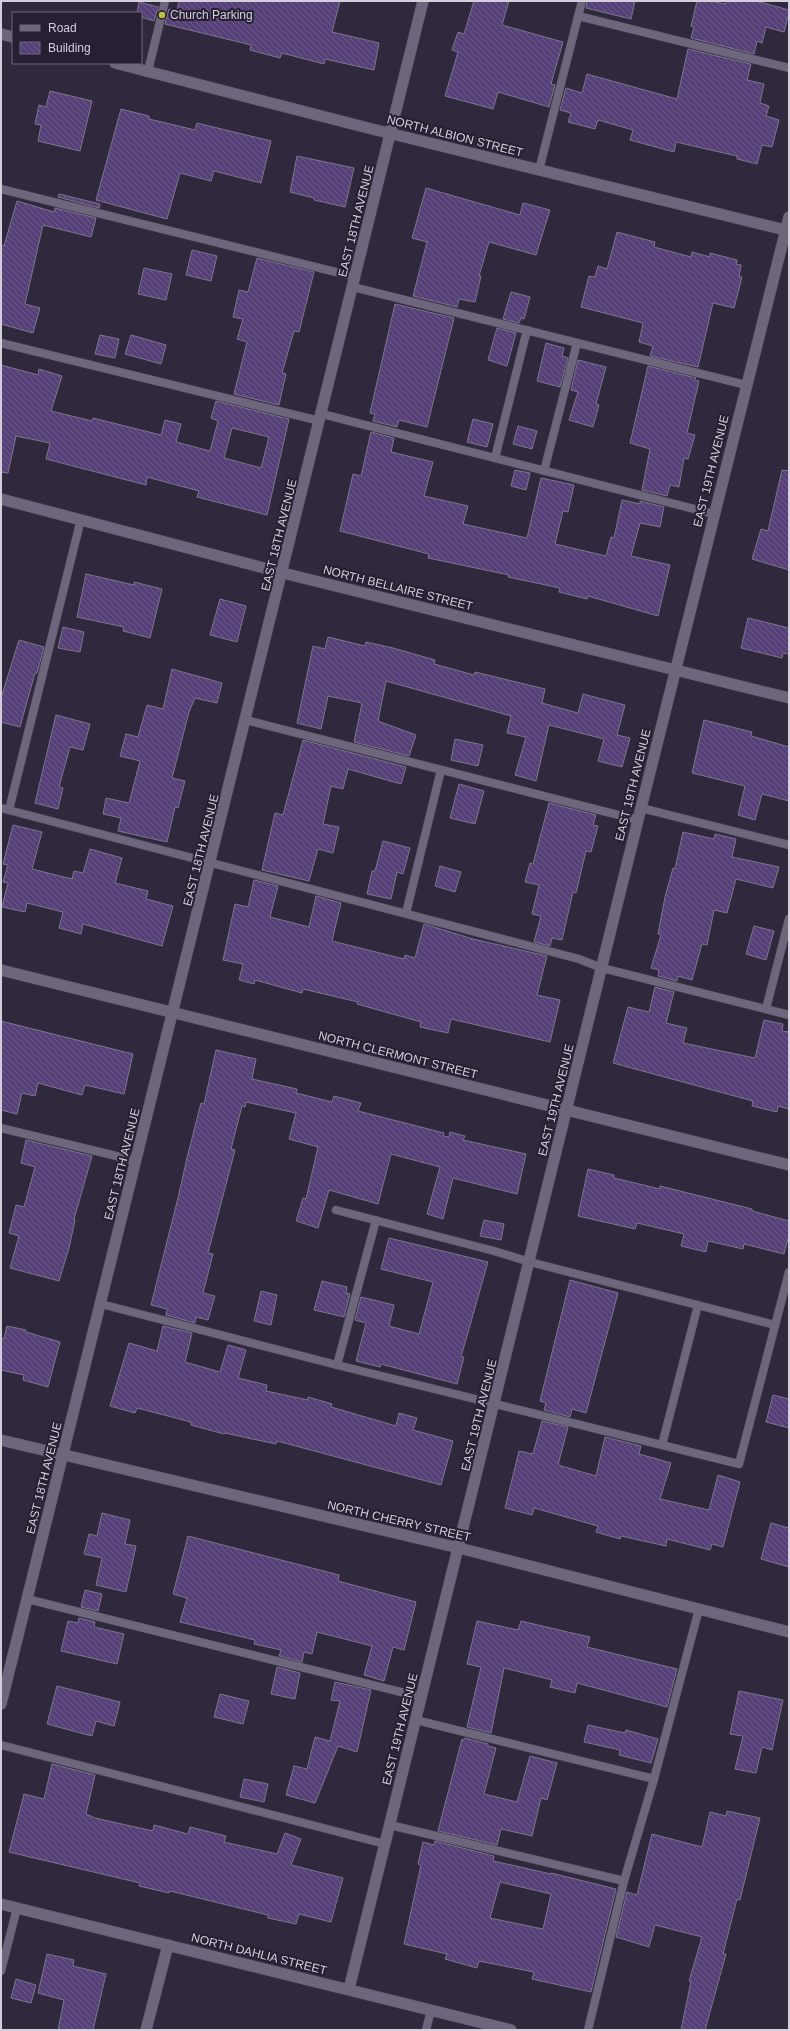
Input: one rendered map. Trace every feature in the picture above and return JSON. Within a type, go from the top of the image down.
[{"type":"street","name":"EAST 18TH AVENUE","points":[[1,1704],[64,1456],[424,1]]},
{"type":"street","points":[[1,34],[12,37]]},
{"type":"street","name":"NORTH ALBION STREET","points":[[119,64],[539,170],[787,230]]},
{"type":"street","name":"EAST 19TH AVENUE","points":[[349,1989],[530,1262],[675,669],[746,385],[787,230],[789,217]]},
{"type":"street","name":"NORTH BELLAIRE STREET","points":[[1,499],[283,573],[789,698]]},
{"type":"street","name":"NORTH CLERMONT STREET","points":[[1,970],[789,1165]]},
{"type":"street","name":"NORTH CHERRY STREET","points":[[1,1440],[459,1548],[789,1632]]},
{"type":"street","name":"NORTH DAHLIA STREET","points":[[1,1904],[511,2030]]},
{"type":"street","points":[[146,2030],[168,1945]]},
{"type":"lane","points":[[148,71],[165,1]]},
{"type":"lane","points":[[539,170],[582,1]]},
{"type":"lane","points":[[578,16],[789,68]]},
{"type":"lane","points":[[1,189],[355,282],[527,330],[746,385]]},
{"type":"lane","points":[[495,458],[527,330]]},
{"type":"lane","points":[[1,343],[495,458],[714,514]]},
{"type":"lane","points":[[544,471],[577,343]]},
{"type":"lane","points":[[81,519],[5,809],[579,959],[602,968],[789,1015]]},
{"type":"lane","points":[[246,720],[638,820]]},
{"type":"lane","points":[[406,913],[441,770]]},
{"type":"lane","points":[[641,808],[789,845]]},
{"type":"lane","points":[[766,1009],[789,919]]},
{"type":"lane","points":[[1,1128],[136,1161]]},
{"type":"lane","points":[[336,1210],[775,1325]]},
{"type":"lane","points":[[337,1365],[376,1220]]},
{"type":"lane","points":[[101,1304],[337,1365],[739,1464],[789,1272]]},
{"type":"lane","points":[[662,1445],[698,1305]]},
{"type":"lane","points":[[27,1599],[421,1697]]},
{"type":"lane","points":[[588,2030],[624,1881],[654,1779],[699,1609]]},
{"type":"lane","points":[[416,1720],[654,1779]]},
{"type":"lane","points":[[1,1745],[385,1844]]},
{"type":"lane","points":[[390,1825],[624,1881]]},
{"type":"lane","points":[[1,1971],[17,1908]]},
{"type":"lane","points":[[426,2030],[431,2010]]},
{"type":"building","points":[[179,1],[340,1],[332,32],[379,43],[374,70],[325,59],[324,64],[282,53],[280,58],[250,50],[251,45],[165,24],[169,9],[177,11]]},
{"type":"building","points":[[474,1],[509,1],[502,25],[563,42],[551,84],[555,85],[549,107],[498,92],[493,109],[445,96],[458,52],[452,50],[458,32],[464,34]]},
{"type":"building","points":[[587,1],[635,1],[631,19],[586,8]]},
{"type":"building","points":[[697,1],[711,1],[725,4],[726,1],[756,1],[789,10],[789,13],[784,32],[766,27],[762,43],[757,41],[754,54],[691,38],[694,27],[691,26]]},
{"type":"building","points":[[139,2],[158,7],[154,21],[142,17],[142,12],[137,12]]},
{"type":"building","points":[[688,49],[751,64],[747,80],[764,84],[760,103],[769,106],[766,116],[779,120],[772,147],[762,145],[757,164],[737,159],[737,156],[676,142],[674,152],[630,140],[633,130],[598,120],[595,129],[568,122],[571,113],[560,110],[566,88],[582,93],[587,74],[677,99]]},
{"type":"building","points":[[50,91],[92,101],[80,151],[38,141],[41,125],[35,124],[39,105],[46,107]]},
{"type":"building","points":[[121,109],[149,116],[149,119],[195,130],[197,123],[271,141],[261,183],[214,171],[211,181],[180,173],[167,219],[96,200]]},
{"type":"building","points":[[297,156],[354,168],[345,207],[314,200],[314,198],[290,192]]},
{"type":"building","points":[[426,188],[520,215],[523,203],[550,210],[536,255],[489,242],[479,276],[481,276],[475,302],[459,299],[457,307],[413,296],[427,242],[412,238]]},
{"type":"building","points":[[59,194],[100,204],[99,208],[58,197]]},
{"type":"building","points":[[17,201],[54,212],[55,208],[96,218],[91,237],[43,225],[25,304],[40,308],[33,333],[1,324],[1,245],[4,246]]},
{"type":"building","points":[[617,232],[655,242],[654,247],[691,257],[692,252],[710,257],[710,253],[737,260],[736,264],[741,265],[739,277],[742,277],[734,308],[713,303],[698,367],[650,356],[653,346],[639,342],[643,323],[581,307],[589,276],[595,277],[598,266],[607,269]]},
{"type":"building","points":[[192,250],[217,256],[211,281],[186,275]]},
{"type":"building","points":[[257,258],[314,272],[299,332],[294,331],[282,373],[286,374],[279,405],[234,394],[247,342],[237,339],[243,319],[233,317],[239,290],[248,292]]},
{"type":"building","points":[[144,268],[172,274],[166,300],[138,294]]},
{"type":"building","points":[[511,292],[530,297],[524,319],[521,318],[519,323],[503,319]]},
{"type":"building","points":[[395,304],[454,318],[427,427],[399,420],[397,427],[373,421],[375,414],[370,413]]},
{"type":"building","points":[[497,328],[516,333],[507,366],[488,360]]},
{"type":"building","points":[[100,335],[119,339],[115,358],[95,354]]},
{"type":"building","points":[[131,335],[166,345],[161,364],[125,354]]},
{"type":"building","points":[[546,343],[564,348],[562,356],[568,358],[560,387],[537,381]]},
{"type":"building","points":[[578,360],[606,367],[596,404],[599,405],[593,427],[569,420],[578,392],[571,390]]},
{"type":"building","points":[[1,365],[38,375],[39,369],[62,376],[51,411],[92,421],[93,418],[161,435],[165,420],[181,424],[176,442],[210,451],[218,421],[211,418],[216,401],[289,419],[267,515],[197,497],[199,491],[147,477],[146,485],[46,459],[50,443],[16,436],[8,473],[1,472]],"holes":[[[232,428],[269,437],[261,468],[224,458]]]},
{"type":"building","points":[[648,366],[696,378],[695,380],[699,381],[687,433],[695,435],[688,459],[684,458],[679,487],[670,485],[667,496],[642,490],[650,449],[630,443]]},
{"type":"building","points":[[473,419],[493,424],[487,447],[467,442]]},
{"type":"building","points":[[518,426],[537,431],[532,449],[513,444]]},
{"type":"building","points":[[371,432],[394,438],[391,452],[433,462],[424,496],[468,506],[463,524],[527,538],[541,478],[574,485],[568,512],[563,511],[555,544],[606,556],[611,537],[614,538],[622,500],[640,504],[640,501],[664,507],[660,527],[640,523],[631,556],[670,565],[658,616],[588,596],[587,599],[559,592],[560,588],[508,577],[509,575],[428,558],[429,554],[340,531],[353,474],[361,476]]},
{"type":"building","points":[[515,470],[530,473],[526,490],[511,486]]},
{"type":"building","points":[[782,470],[789,471],[789,570],[752,559],[761,529],[768,531]]},
{"type":"building","points":[[86,574],[134,585],[134,582],[162,589],[150,638],[123,631],[124,627],[77,617]]},
{"type":"building","points":[[220,599],[246,606],[237,642],[210,635]]},
{"type":"building","points":[[748,618],[789,628],[789,654],[783,653],[782,658],[741,648]]},
{"type":"building","points":[[63,627],[84,632],[80,652],[58,648]]},
{"type":"building","points":[[328,637],[365,646],[366,642],[393,648],[435,660],[434,664],[474,675],[475,672],[545,689],[542,703],[578,713],[583,694],[625,705],[617,735],[630,738],[622,767],[598,761],[604,739],[549,725],[536,781],[515,775],[526,737],[507,733],[511,716],[386,681],[378,721],[416,735],[409,756],[354,742],[362,703],[328,696],[321,729],[297,723],[313,646],[325,649]]},
{"type":"building","points":[[19,640],[44,647],[20,727],[1,722],[1,698]]},
{"type":"building","points":[[172,669],[222,683],[217,703],[195,698],[189,712],[172,778],[185,781],[178,808],[175,807],[167,842],[118,831],[121,818],[103,814],[106,798],[129,803],[140,761],[120,756],[126,734],[138,737],[147,705],[163,709]]},
{"type":"building","points":[[56,715],[90,724],[83,750],[70,747],[59,787],[63,788],[58,809],[35,803]]},
{"type":"building","points":[[704,720],[752,732],[751,736],[789,747],[789,801],[762,794],[755,820],[738,815],[745,786],[692,773]]},
{"type":"building","points":[[455,739],[483,745],[478,766],[451,760]]},
{"type":"building","points":[[303,740],[406,767],[401,784],[348,769],[343,789],[331,786],[323,824],[339,827],[333,853],[318,849],[309,881],[262,870],[275,813],[283,815]]},
{"type":"building","points":[[459,784],[484,791],[475,824],[450,818]]},
{"type":"building","points":[[549,803],[596,815],[593,825],[598,826],[591,852],[586,851],[576,893],[573,892],[562,940],[552,938],[550,946],[534,942],[541,916],[532,914],[539,885],[525,882],[530,863],[533,864]]},
{"type":"building","points":[[13,825],[42,832],[32,869],[72,879],[74,871],[83,873],[90,849],[122,858],[115,883],[148,891],[146,899],[173,906],[162,946],[83,924],[81,934],[59,928],[63,912],[27,903],[25,912],[2,907],[8,883],[3,882],[8,865],[3,864]]},
{"type":"building","points":[[683,832],[714,839],[715,834],[736,839],[732,857],[779,867],[773,888],[736,879],[727,913],[714,910],[707,945],[702,944],[692,980],[678,976],[677,981],[658,976],[659,970],[651,968],[661,935],[658,934],[665,897],[673,868],[675,869]]},
{"type":"building","points":[[383,841],[410,848],[403,874],[397,872],[391,899],[367,894],[372,871],[375,871]]},
{"type":"building","points":[[440,866],[461,872],[455,892],[435,886]]},
{"type":"building","points":[[254,880],[278,886],[270,917],[309,927],[316,896],[341,903],[332,941],[404,959],[405,955],[415,958],[424,924],[473,939],[547,956],[537,995],[560,1000],[550,1042],[451,1019],[448,1033],[420,1027],[421,1022],[357,1004],[358,1002],[303,989],[302,993],[255,980],[254,984],[239,980],[243,964],[223,960],[235,904],[248,907]]},
{"type":"building","points":[[754,926],[774,931],[766,960],[746,954]]},
{"type":"building","points":[[655,987],[674,992],[666,1023],[687,1028],[683,1043],[755,1058],[764,1020],[783,1024],[782,1031],[789,1032],[789,1109],[778,1106],[777,1112],[752,1106],[753,1101],[613,1063],[628,1007],[649,1012]]},
{"type":"building","points":[[1,1021],[133,1054],[124,1094],[85,1085],[82,1095],[38,1083],[35,1096],[22,1093],[17,1114],[1,1110]]},
{"type":"building","points":[[216,1050],[256,1059],[252,1079],[297,1089],[296,1093],[332,1102],[334,1096],[361,1103],[358,1111],[444,1133],[443,1136],[449,1137],[450,1132],[465,1136],[463,1140],[526,1154],[517,1194],[453,1178],[443,1219],[427,1214],[440,1167],[391,1154],[378,1204],[329,1190],[318,1228],[296,1221],[303,1198],[306,1199],[318,1147],[289,1139],[296,1113],[246,1102],[245,1107],[242,1106],[231,1149],[235,1150],[208,1253],[213,1254],[203,1293],[215,1296],[208,1320],[196,1317],[195,1323],[166,1315],[167,1309],[151,1305],[201,1103],[204,1104]]},
{"type":"building","points":[[26,1140],[92,1156],[74,1219],[69,1248],[59,1281],[10,1268],[19,1236],[9,1233],[16,1205],[24,1207],[35,1167],[21,1163]]},
{"type":"building","points":[[588,1169],[614,1175],[614,1178],[660,1189],[660,1186],[752,1209],[752,1211],[789,1221],[789,1235],[784,1254],[744,1244],[743,1249],[708,1241],[706,1252],[681,1246],[684,1234],[637,1223],[635,1229],[578,1216]]},
{"type":"building","points":[[484,1220],[504,1224],[501,1240],[480,1236]]},
{"type":"building","points":[[389,1238],[488,1262],[461,1357],[464,1357],[457,1384],[381,1364],[380,1367],[356,1361],[366,1323],[355,1320],[361,1297],[394,1305],[389,1326],[419,1334],[433,1282],[381,1269]]},
{"type":"building","points":[[570,1280],[618,1293],[586,1413],[572,1409],[570,1417],[544,1410],[546,1403],[540,1401]]},
{"type":"building","points":[[322,1281],[347,1287],[346,1293],[350,1294],[344,1317],[314,1310]]},
{"type":"building","points":[[261,1291],[277,1295],[271,1325],[254,1321]]},
{"type":"building","points":[[7,1326],[26,1330],[26,1332],[60,1342],[48,1387],[23,1380],[24,1375],[1,1370],[1,1338],[4,1339]]},
{"type":"building","points":[[163,1326],[192,1333],[185,1362],[220,1372],[228,1345],[246,1350],[238,1378],[267,1385],[266,1391],[308,1400],[308,1397],[332,1404],[331,1407],[396,1426],[399,1413],[417,1418],[413,1430],[453,1441],[441,1485],[277,1441],[276,1444],[224,1434],[191,1425],[191,1422],[137,1408],[135,1413],[110,1406],[129,1343],[157,1351]]},
{"type":"building","points":[[773,1395],[789,1399],[789,1428],[766,1422]]},
{"type":"building","points":[[542,1421],[568,1427],[558,1465],[596,1476],[605,1437],[641,1446],[639,1454],[671,1463],[660,1499],[709,1510],[718,1475],[740,1482],[723,1547],[712,1544],[710,1550],[667,1539],[666,1546],[621,1536],[620,1539],[596,1532],[598,1526],[534,1508],[532,1515],[505,1508],[519,1451],[533,1454]]},
{"type":"building","points":[[102,1513],[130,1520],[125,1544],[136,1546],[126,1592],[96,1585],[102,1558],[84,1554],[89,1534],[97,1536]]},
{"type":"building","points":[[771,1523],[789,1528],[789,1567],[761,1559]]},
{"type":"building","points":[[188,1536],[339,1575],[338,1581],[416,1602],[404,1650],[393,1647],[384,1681],[364,1675],[372,1646],[317,1632],[312,1654],[304,1652],[302,1662],[279,1656],[281,1650],[254,1644],[255,1640],[180,1622],[187,1598],[173,1594]]},
{"type":"building","points":[[85,1590],[102,1594],[98,1611],[81,1607]]},
{"type":"building","points":[[79,1618],[95,1622],[94,1627],[124,1634],[117,1664],[61,1651],[68,1621],[78,1623]]},
{"type":"building","points":[[477,1621],[518,1630],[521,1621],[590,1637],[587,1647],[677,1669],[667,1707],[577,1683],[575,1693],[550,1687],[552,1680],[504,1668],[491,1733],[467,1727],[481,1667],[467,1664]]},
{"type":"building","points":[[277,1667],[300,1673],[295,1699],[271,1694]]},
{"type":"building","points":[[335,1682],[371,1690],[357,1752],[338,1746],[315,1803],[286,1795],[294,1766],[307,1769],[315,1737],[330,1741],[340,1701],[331,1700]]},
{"type":"building","points":[[57,1686],[120,1702],[114,1726],[96,1721],[92,1736],[47,1724]]},
{"type":"building","points":[[739,1691],[783,1700],[772,1750],[762,1747],[756,1773],[735,1769],[743,1736],[730,1734]]},
{"type":"building","points":[[220,1694],[249,1701],[243,1724],[214,1717]]},
{"type":"building","points":[[588,1725],[625,1733],[626,1730],[658,1739],[651,1763],[619,1755],[620,1750],[584,1742]]},
{"type":"building","points":[[465,1738],[488,1744],[488,1746],[496,1748],[484,1794],[517,1802],[530,1756],[557,1763],[547,1800],[541,1798],[532,1836],[501,1829],[497,1845],[438,1831],[462,1739],[464,1740]]},
{"type":"building","points":[[52,1764],[95,1775],[86,1814],[95,1818],[153,1831],[154,1825],[188,1834],[190,1827],[226,1836],[224,1842],[277,1854],[285,1833],[301,1839],[291,1865],[343,1878],[331,1922],[299,1914],[296,1924],[268,1918],[268,1915],[170,1891],[169,1893],[139,1886],[140,1883],[9,1852],[24,1794],[44,1799]]},
{"type":"building","points":[[244,1779],[268,1784],[264,1802],[240,1797]]},
{"type":"building","points":[[727,1811],[760,1818],[740,1900],[737,1899],[723,1954],[726,1954],[705,2030],[681,2030],[691,1981],[689,1981],[702,1937],[655,1925],[649,1947],[616,1937],[627,1892],[637,1895],[652,1834],[702,1847],[710,1812],[726,1816]]},
{"type":"building","points":[[435,1841],[494,1856],[493,1861],[616,1889],[591,1992],[532,1979],[534,1972],[479,1961],[477,1968],[445,1959],[447,1954],[404,1944],[421,1865],[418,1864],[423,1842],[434,1845]],"holes":[[[500,1882],[551,1894],[543,1929],[490,1918]]]},
{"type":"building","points":[[47,1954],[74,1960],[73,1966],[106,1974],[93,2030],[58,2030],[64,2000],[38,1993]]},
{"type":"building","points":[[16,1979],[36,1985],[31,2003],[11,1998]]},
{"type":"place","name":"Church Parking","points":[[162,15]]}]
